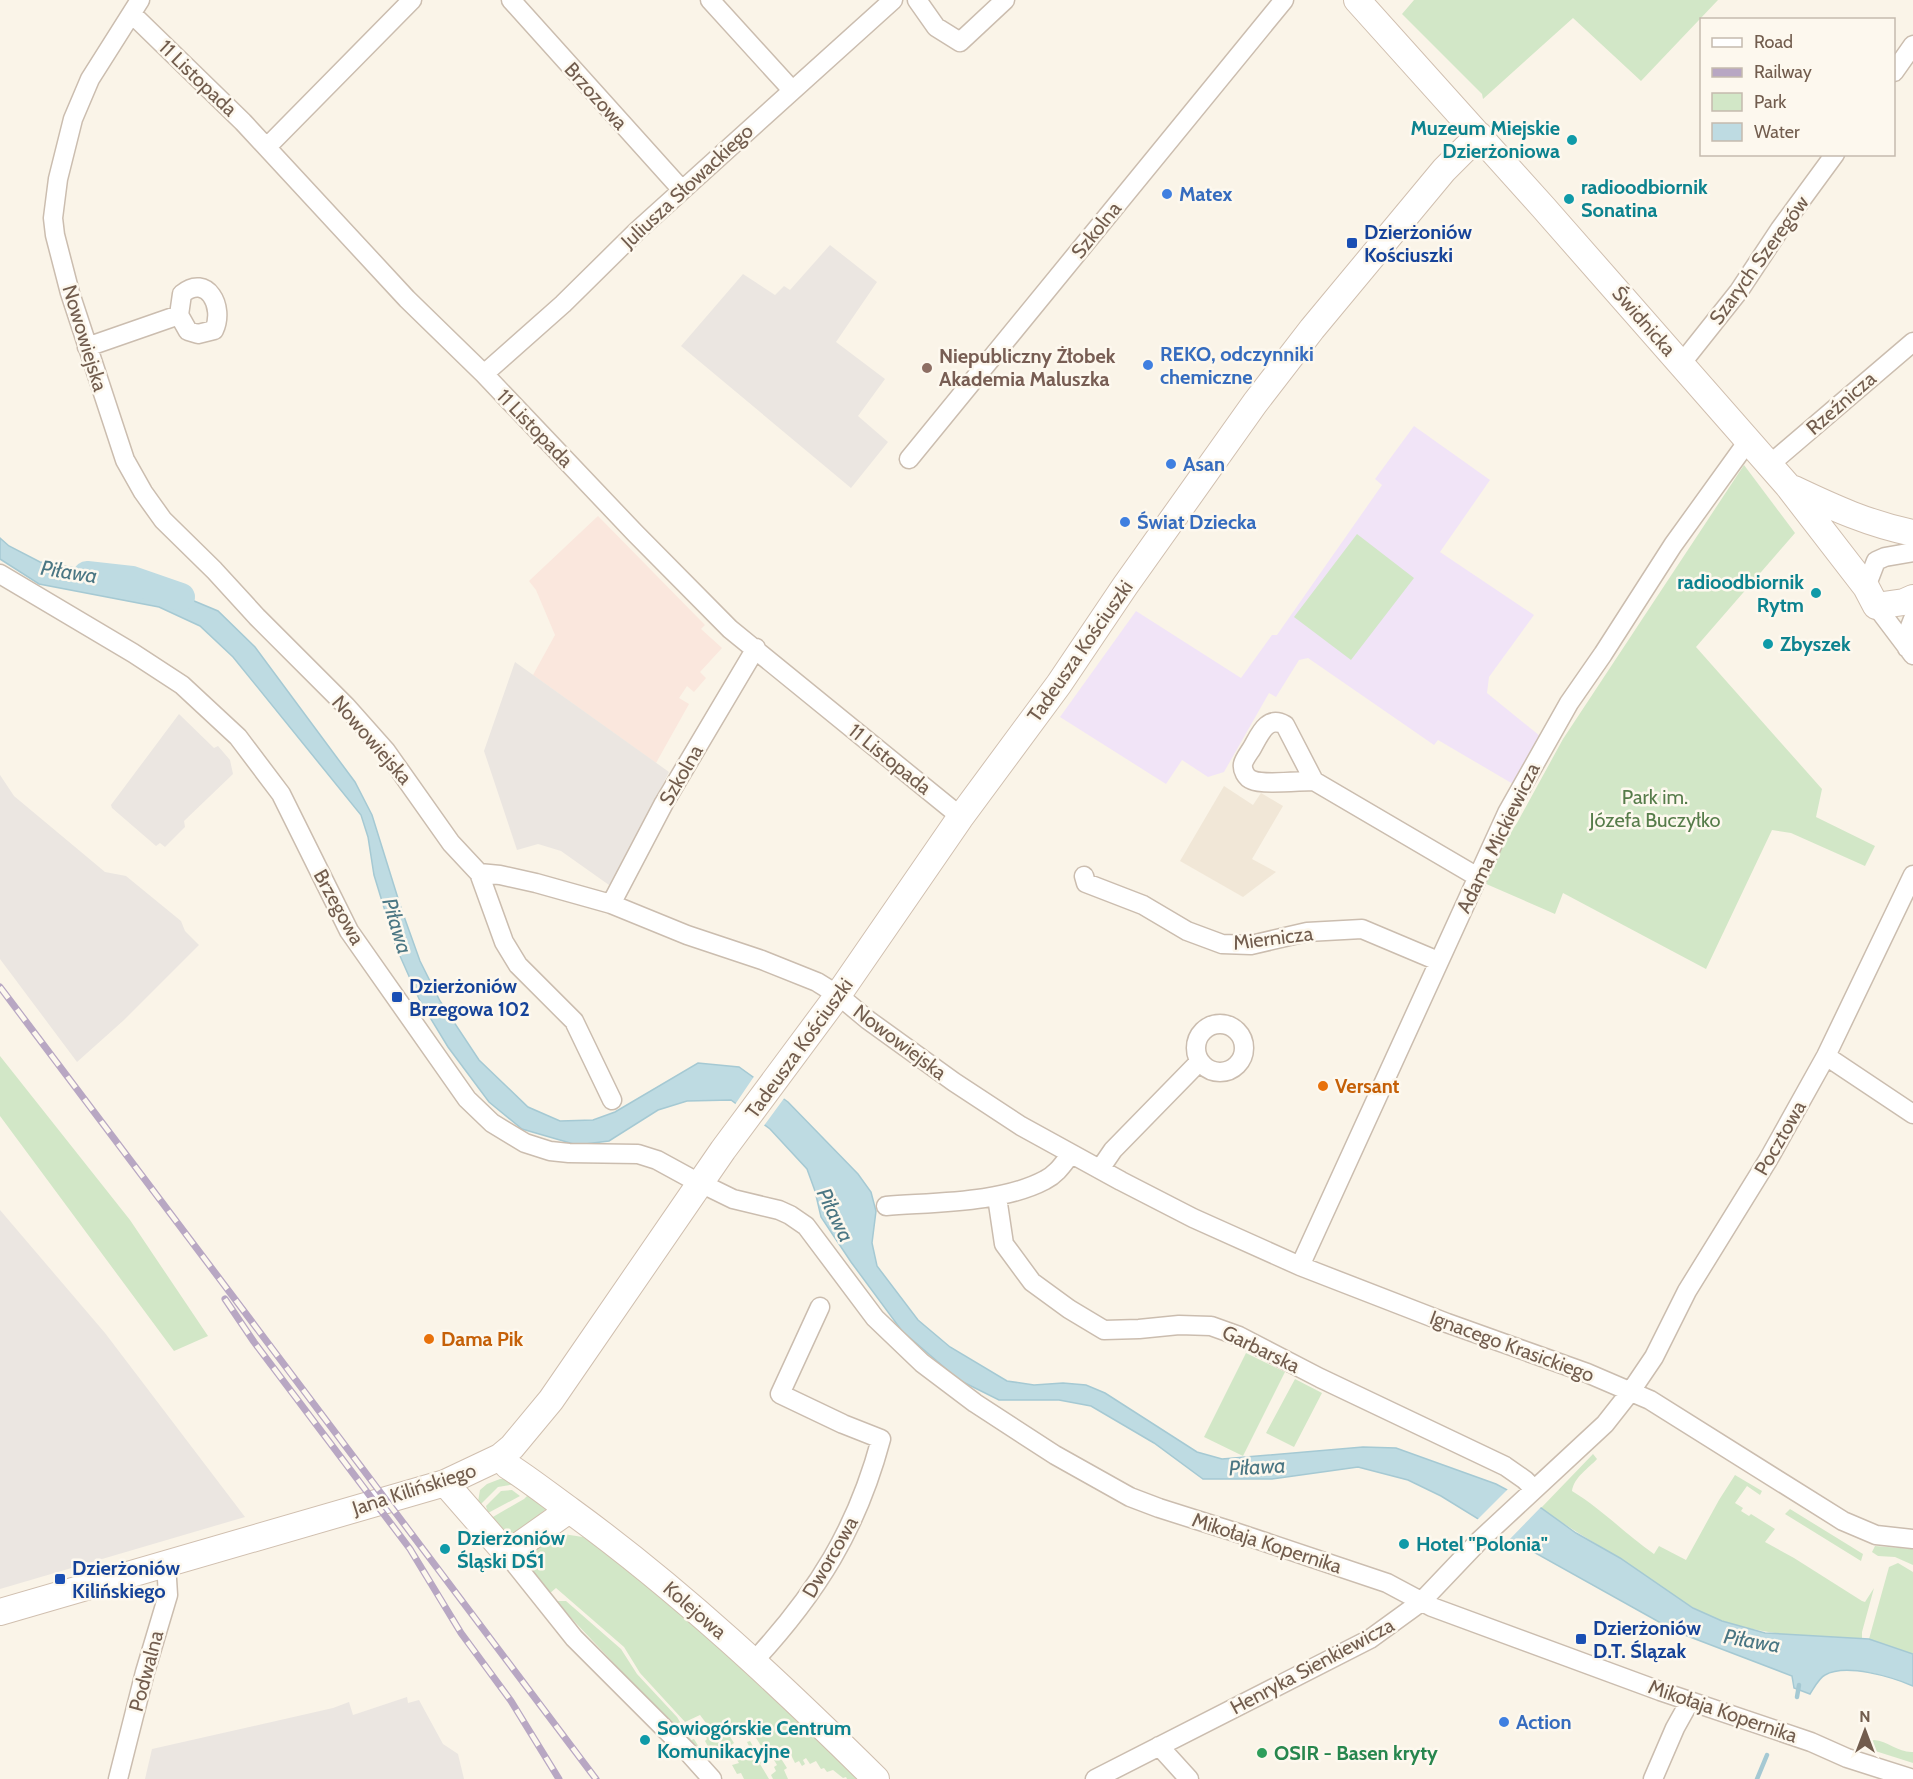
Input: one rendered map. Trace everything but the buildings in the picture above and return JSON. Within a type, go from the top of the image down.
[{"type":"street","points":[[267,147],[412,0]]},
{"type":"street","name":"Brzozowa","points":[[511,0],[682,190]]},
{"type":"street","points":[[710,0],[792,90]]},
{"type":"street","name":"Juliusza Słowackiego","points":[[483,374],[563,304],[682,190],[893,0]]},
{"type":"street","points":[[917,0],[936,27],[960,42],[1005,0]]},
{"type":"street","name":"Szkolna","points":[[909,459],[1284,0]]},
{"type":"street","name":"Świdnicka","points":[[1358,0],[1788,486],[1910,652]]},
{"type":"street","name":"11 Listopada","points":[[136,7],[407,299],[483,374],[642,541],[730,629],[961,817]]},
{"type":"street","name":"Nowowiejska","points":[[136,7],[90,79],[68,134],[58,179],[53,218],[54,235],[87,347],[125,460],[156,511],[256,618],[346,706],[386,751],[451,843],[478,873],[536,883],[611,904],[687,935],[817,982],[838,995],[868,1020],[954,1082],[1021,1126],[1100,1169]]},
{"type":"street","points":[[1895,69],[1913,45]]},
{"type":"street","name":"Tadeusza Kościuszki","points":[[700,1183],[838,995],[961,817],[1059,684],[1131,577],[1255,403],[1312,329],[1451,162],[1479,135]]},
{"type":"street","name":"Szarych Szeregów","points":[[1681,364],[1739,291],[1833,156]]},
{"type":"street","points":[[87,347],[179,315]]},
{"type":"street","name":"Rzeźnicza","points":[[1769,465],[1913,342]]},
{"type":"street","name":"Adama Mickiewicza","points":[[1300,1266],[1476,876],[1507,813],[1569,703],[1603,654],[1672,544],[1748,441]]},
{"type":"street","points":[[1788,486],[1838,510],[1882,527],[1913,533]]},
{"type":"street","points":[[1913,552],[1876,561],[1871,597],[1904,602],[1913,598]]},
{"type":"street","name":"Brzegowa","points":[[0,574],[133,653],[182,685],[238,736],[281,794],[349,931],[467,1099],[492,1123],[525,1143],[550,1151],[638,1154],[657,1160],[700,1183]]},
{"type":"street","points":[[1910,652],[1908,632],[1913,619]]},
{"type":"street","name":"Szkolna","points":[[611,904],[664,803],[756,648]]},
{"type":"street","points":[[1314,781],[1476,876]]},
{"type":"street","points":[[478,873],[504,942],[518,965],[574,1021],[612,1100]]},
{"type":"street","name":"Pocztowa","points":[[1631,1391],[1654,1357],[1687,1291],[1768,1160],[1826,1056],[1913,875]]},
{"type":"street","name":"Miernicza","points":[[1084,876],[1086,883],[1143,905],[1187,931],[1222,944],[1251,945],[1307,932],[1362,929],[1438,961]]},
{"type":"street","points":[[1826,1056],[1913,1114]]},
{"type":"street","points":[[1100,1169],[1113,1150],[1200,1061]]},
{"type":"street","points":[[886,1206],[997,1197],[1045,1180],[1058,1171],[1071,1154]]},
{"type":"street","name":"Ignacego Krasickiego","points":[[1100,1169],[1193,1218],[1300,1266],[1631,1391],[1709,1435],[1844,1521],[1876,1535],[1913,1539]]},
{"type":"street","name":"Jana Kilińskiego","points":[[0,1612],[445,1483],[500,1457],[512,1447],[551,1400],[700,1183]]},
{"type":"street","name":"Mikołaja Kopernika","points":[[700,1183],[733,1199],[779,1210],[806,1226],[875,1318],[922,1363],[975,1403],[1074,1466],[1130,1497],[1387,1583],[1420,1602],[1690,1701],[1810,1742],[1847,1758],[1913,1779]]},
{"type":"street","name":"Garbarska","points":[[997,1197],[1004,1244],[1032,1282],[1069,1309],[1104,1330],[1179,1325],[1211,1326],[1239,1336],[1320,1378],[1505,1466],[1525,1480],[1532,1491]]},
{"type":"street","name":"Dworcowa","points":[[754,1661],[784,1629],[832,1562],[872,1476],[881,1439],[780,1395],[820,1307]]},
{"type":"street","name":"Henryka Sienkiewicza","points":[[1095,1779],[1370,1639],[1420,1602],[1480,1540],[1605,1424],[1631,1391]]},
{"type":"street","name":"Kolejowa","points":[[500,1457],[686,1601],[754,1661],[876,1779]]},
{"type":"street","points":[[445,1483],[507,1554],[574,1638],[712,1779]]},
{"type":"street","points":[[507,1554],[570,1510]]},
{"type":"street","name":"Podwalna","points":[[118,1779],[145,1672],[168,1595],[166,1563]]},
{"type":"street","points":[[1653,1779],[1675,1728],[1690,1701]]},
{"type":"street","points":[[1159,1746],[1189,1779]]},
{"type":"shaded area","points":[[830,245],[877,282],[836,342],[885,379],[858,416],[888,442],[851,488],[681,346],[743,274],[775,295],[784,286],[790,290]]},
{"type":"shaded area","points":[[1414,426],[1490,480],[1440,552],[1534,615],[1489,677],[1487,693],[1540,736],[1513,784],[1438,740],[1434,745],[1308,658],[1299,660],[1276,697],[1269,693],[1224,772],[1208,777],[1182,760],[1166,784],[1060,717],[1136,611],[1241,678],[1272,635],[1277,635],[1382,485],[1375,479]]},
{"type":"shaded area","points":[[598,516],[705,625],[701,629],[722,648],[700,672],[706,678],[694,692],[687,686],[679,698],[689,704],[656,763],[533,675],[555,635],[536,590],[529,581]]},
{"type":"shaded area","points":[[515,662],[669,772],[621,868],[609,885],[561,851],[538,844],[517,850],[484,751]]},
{"type":"shaded area","points":[[179,714],[214,748],[218,746],[230,760],[233,774],[184,821],[185,827],[165,847],[160,843],[156,846],[111,805]]},
{"type":"shaded area","points":[[0,775],[14,796],[105,872],[126,876],[181,921],[185,931],[199,945],[124,1020],[77,1062],[0,959]]},
{"type":"shaded area","points":[[1224,786],[1253,805],[1261,793],[1283,806],[1252,859],[1276,872],[1243,897],[1180,861]]},
{"type":"shaded area","points":[[0,1210],[105,1333],[245,1517],[0,1589]]},
{"type":"shaded area","points":[[407,1697],[408,1703],[419,1700],[443,1744],[458,1754],[464,1779],[145,1779],[152,1749],[333,1708],[349,1702],[353,1715]]},
{"type":"green space","points":[[1414,0],[1718,0],[1641,81],[1573,18],[1483,99],[1482,94],[1402,14]]},
{"type":"green space","name":"Park im. Józefa Buczyłko","points":[[1744,465],[1795,533],[1696,647],[1822,789],[1816,817],[1875,846],[1865,866],[1791,833],[1772,830],[1706,969],[1563,893],[1555,914],[1477,880],[1517,823],[1563,739]]},
{"type":"green space","points":[[1357,534],[1414,578],[1351,660],[1294,617]]},
{"type":"green space","points":[[0,1056],[130,1220],[208,1336],[174,1351],[0,1116]]},
{"type":"green space","points":[[1246,1353],[1285,1372],[1243,1456],[1204,1437]]},
{"type":"green space","points":[[1295,1379],[1322,1393],[1294,1447],[1266,1433]]},
{"type":"green space","points":[[1593,1454],[1597,1459],[1579,1477],[1572,1491],[1654,1554],[1659,1546],[1686,1560],[1735,1475],[1762,1491],[1760,1495],[1747,1486],[1735,1503],[1743,1508],[1741,1511],[1749,1516],[1751,1514],[1775,1529],[1765,1542],[1862,1601],[1865,1602],[1874,1588],[1862,1639],[1774,1633],[1740,1626],[1709,1616],[1670,1594],[1541,1508]]},
{"type":"green space","points":[[500,1479],[515,1484],[498,1487],[477,1508],[480,1490],[487,1484]]},
{"type":"green space","points":[[512,1490],[520,1496],[488,1513],[486,1506],[501,1491]]},
{"type":"green space","points":[[530,1493],[547,1508],[508,1541],[486,1521],[524,1499]]},
{"type":"green space","points":[[1790,1509],[1863,1554],[1861,1561],[1785,1514]]},
{"type":"green space","points":[[563,1534],[583,1537],[603,1550],[687,1619],[866,1779],[843,1778],[833,1770],[827,1772],[824,1768],[821,1769],[816,1761],[810,1764],[806,1758],[802,1766],[799,1761],[795,1763],[791,1755],[785,1759],[780,1752],[775,1755],[772,1751],[766,1754],[750,1728],[739,1730],[743,1736],[740,1738],[736,1732],[729,1735],[734,1743],[731,1745],[728,1740],[725,1741],[723,1750],[726,1756],[720,1759],[713,1748],[710,1750],[705,1741],[707,1739],[700,1727],[706,1723],[700,1715],[685,1722],[640,1673],[624,1647],[556,1588],[549,1594],[523,1561],[540,1544]]},
{"type":"green space","points":[[1875,1546],[1913,1549],[1913,1565],[1895,1557],[1878,1556],[1872,1552]]},
{"type":"green space","points":[[1898,1563],[1913,1572],[1913,1654],[1869,1639],[1889,1567]]},
{"type":"green space","points":[[566,1601],[621,1649],[637,1674],[677,1717],[691,1740],[694,1739],[710,1765],[556,1602]]},
{"type":"green space","points":[[1874,1740],[1903,1751],[1913,1752],[1913,1763],[1869,1749],[1867,1742]]},
{"type":"green space","points":[[750,1741],[769,1779],[744,1779],[741,1773],[737,1774],[732,1765],[739,1763],[734,1755],[741,1754],[740,1751],[745,1747],[747,1750],[750,1748],[747,1742]]},
{"type":"green space","points":[[780,1757],[787,1768],[784,1770],[788,1779],[773,1779],[771,1775],[776,1771],[774,1767],[777,1765],[774,1760]]},
{"type":"water","points":[[0,538],[9,546],[40,562],[104,573],[175,593],[218,611],[255,647],[355,782],[372,815],[420,961],[440,1001],[479,1060],[528,1107],[560,1121],[593,1120],[615,1112],[698,1063],[739,1067],[788,1102],[858,1174],[871,1192],[876,1211],[872,1243],[877,1266],[918,1320],[950,1347],[1007,1381],[1034,1385],[1063,1383],[1086,1385],[1105,1393],[1197,1452],[1222,1459],[1363,1447],[1396,1448],[1496,1484],[1541,1508],[1693,1608],[1722,1621],[1765,1633],[1869,1639],[1913,1654],[1913,1686],[1881,1675],[1845,1670],[1823,1676],[1810,1694],[1794,1688],[1792,1676],[1677,1632],[1514,1541],[1441,1496],[1408,1480],[1358,1467],[1272,1479],[1203,1479],[1154,1443],[1091,1406],[1059,1400],[999,1400],[959,1380],[902,1331],[821,1217],[807,1169],[770,1129],[731,1100],[687,1101],[658,1110],[609,1141],[577,1145],[522,1129],[489,1102],[448,1047],[420,1001],[396,947],[374,875],[368,837],[361,815],[233,657],[200,626],[159,607],[39,584],[0,559]]},
{"type":"pier","points":[[755,1075],[785,1097],[763,1127],[734,1106]]},
{"type":"pier","points":[[1509,1488],[1543,1505],[1508,1541],[1476,1521]]},
{"type":"waterway","name":"Piława","points":[[87,575],[132,580],[181,597]]},
{"type":"waterway","points":[[1797,1697],[1799,1685]]},
{"type":"waterway","points":[[1757,1779],[1767,1755]]},
{"type":"railway","points":[[0,987],[596,1779]]},
{"type":"railway","points":[[225,1299],[254,1342],[410,1549],[461,1633],[511,1701],[559,1779]]},
{"type":"place","name":"Muzeum Miejskie Dzierżoniowa","points":[[1572,140]]},
{"type":"place","name":"Matex","points":[[1167,194]]},
{"type":"place","name":"radioodbiornik Sonatina","points":[[1569,199]]},
{"type":"place","name":"Dzierżoniów Kościuszki","points":[[1352,243]]},
{"type":"place","name":"REKO, odczynniki chemiczne","points":[[1148,365]]},
{"type":"place","name":"Niepubliczny Żłobek Akademia Maluszka","points":[[927,368]]},
{"type":"place","name":"Asan","points":[[1171,464]]},
{"type":"place","name":"Świat Dziecka","points":[[1125,522]]},
{"type":"place","name":"radioodbiornik Rytm","points":[[1816,593]]},
{"type":"place","name":"Zbyszek","points":[[1768,644]]},
{"type":"place","name":"Dzierżoniów Brzegowa 102","points":[[397,997]]},
{"type":"place","name":"Versant","points":[[1323,1086]]},
{"type":"place","name":"Dama Pik","points":[[429,1339]]},
{"type":"place","name":"Hotel \"Polonia\"","points":[[1404,1544]]},
{"type":"place","name":"Dzierżoniów Śląski DŚ1","points":[[445,1549]]},
{"type":"place","name":"Dzierżoniów Kilińskiego","points":[[60,1579]]},
{"type":"place","name":"Dzierżoniów D.T. Ślązak","points":[[1581,1639]]},
{"type":"place","name":"Action","points":[[1504,1722]]},
{"type":"place","name":"Sowiogórskie Centrum Komunikacyjne","points":[[645,1740]]},
{"type":"place","name":"OSIR - Basen kryty","points":[[1262,1753]]}]
